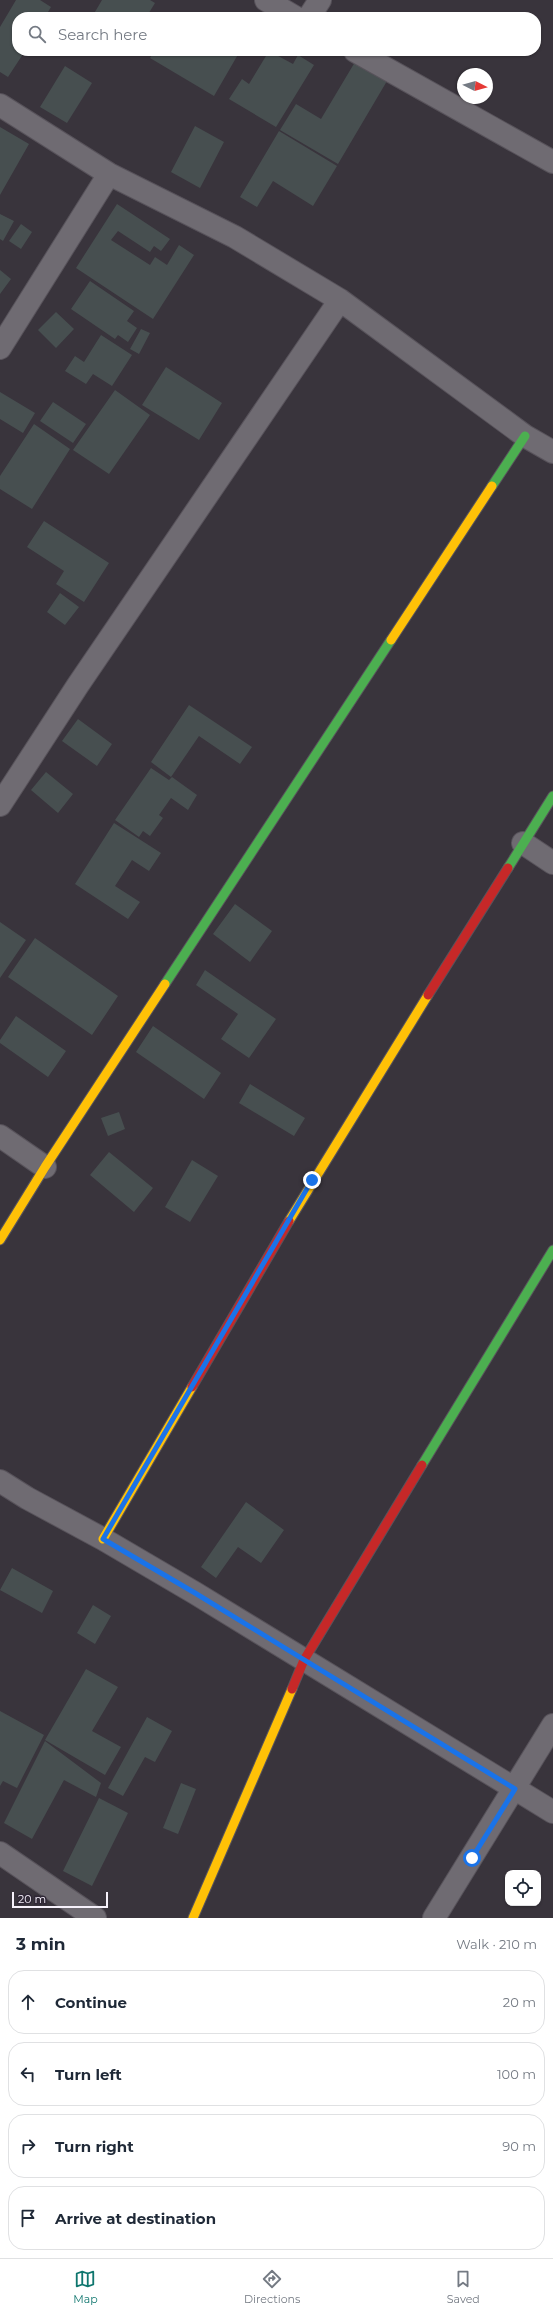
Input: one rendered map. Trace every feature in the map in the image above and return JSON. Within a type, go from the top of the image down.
[{"type":"street","points":[[266,0],[286,12]]},
{"type":"street","points":[[312,12],[320,0]]},
{"type":"street","points":[[364,56],[553,162]]},
{"type":"street","points":[[0,105],[109,174],[235,237],[340,300],[525,436],[553,452]]},
{"type":"street","points":[[0,348],[109,174]]},
{"type":"street","points":[[0,805],[78,685],[340,300]]},
{"type":"street","points":[[0,1240],[45,1167],[525,436]]},
{"type":"street","points":[[103,1539],[312,1180],[553,796]]},
{"type":"street","points":[[523,843],[553,863]]},
{"type":"street","points":[[0,1136],[45,1167]]},
{"type":"street","points":[[193,1918],[304,1660],[553,1250]]},
{"type":"street","points":[[0,1481],[26,1498],[103,1539],[553,1812]]},
{"type":"street","points":[[434,1918],[515,1789],[553,1725]]},
{"type":"street","points":[[0,1853],[95,1918]]},
{"type":"building","points":[[16,0],[40,0],[51,7],[48,12],[12,12],[12,56],[22,56],[8,77],[0,72],[0,27]]},
{"type":"building","points":[[102,0],[150,0],[155,3],[149,12],[95,12]]},
{"type":"building","points":[[151,56],[237,56],[214,96],[150,58]]},
{"type":"building","points":[[266,56],[278,56],[293,64],[297,56],[300,56],[314,65],[276,127],[229,99],[242,79],[249,84]]},
{"type":"building","points":[[355,62],[387,81],[338,164],[280,130],[296,104],[321,119]]},
{"type":"building","points":[[65,66],[92,83],[67,123],[40,107]]},
{"type":"building","points":[[195,126],[224,142],[200,188],[171,172]]},
{"type":"building","points":[[0,127],[29,144],[0,195]]},
{"type":"building","points":[[279,131],[337,166],[313,206],[273,181],[257,207],[240,197]]},
{"type":"building","points":[[117,204],[170,239],[161,251],[154,246],[150,252],[118,231],[111,240],[150,265],[155,257],[167,265],[179,245],[194,255],[153,319],[76,268]]},
{"type":"building","points":[[0,214],[14,221],[3,241],[0,239]]},
{"type":"building","points":[[21,224],[32,232],[21,249],[9,241]]},
{"type":"building","points":[[0,270],[11,279],[0,294]]},
{"type":"building","points":[[90,281],[134,311],[127,321],[137,328],[128,342],[118,335],[115,339],[71,309]]},
{"type":"building","points":[[56,312],[74,329],[56,348],[38,330]]},
{"type":"building","points":[[141,329],[150,333],[139,354],[130,349]]},
{"type":"building","points":[[101,335],[132,355],[112,386],[93,374],[86,384],[65,371],[75,356],[84,362]]},
{"type":"building","points":[[166,367],[222,403],[199,440],[142,405]]},
{"type":"building","points":[[115,390],[150,415],[109,474],[73,450]]},
{"type":"building","points":[[0,392],[35,413],[23,433],[0,419]]},
{"type":"building","points":[[53,402],[86,424],[73,443],[40,421]]},
{"type":"building","points":[[34,424],[70,449],[32,509],[0,489],[0,476]]},
{"type":"building","points":[[44,521],[109,563],[84,602],[56,584],[64,571],[27,547]]},
{"type":"building","points":[[60,593],[79,607],[65,625],[47,612]]},
{"type":"building","points":[[189,705],[252,747],[240,764],[199,736],[171,777],[151,762]]},
{"type":"building","points":[[78,719],[112,744],[97,766],[62,741]]},
{"type":"building","points":[[151,768],[169,780],[172,777],[197,795],[188,810],[171,798],[159,815],[163,818],[150,836],[143,831],[139,837],[115,820]]},
{"type":"building","points":[[46,772],[73,794],[58,813],[31,790]]},
{"type":"building","points":[[114,823],[161,853],[149,871],[132,860],[115,886],[140,902],[128,919],[75,884]]},
{"type":"building","points":[[235,904],[272,931],[250,962],[213,934]]},
{"type":"building","points":[[0,922],[26,940],[0,978]]},
{"type":"building","points":[[35,938],[118,996],[92,1035],[8,977]]},
{"type":"building","points":[[205,970],[276,1019],[249,1058],[221,1039],[238,1014],[196,985]]},
{"type":"building","points":[[16,1016],[66,1051],[48,1077],[0,1043],[0,1040]]},
{"type":"building","points":[[153,1026],[221,1073],[204,1099],[136,1052]]},
{"type":"building","points":[[250,1084],[305,1118],[294,1136],[239,1103]]},
{"type":"building","points":[[119,1112],[125,1129],[108,1136],[101,1118]]},
{"type":"building","points":[[109,1152],[153,1188],[134,1212],[90,1175]]},
{"type":"building","points":[[192,1160],[218,1176],[190,1222],[165,1207]]},
{"type":"building","points":[[246,1502],[284,1530],[261,1563],[238,1547],[216,1578],[201,1567]]},
{"type":"building","points":[[12,1568],[53,1591],[42,1613],[0,1590]]},
{"type":"building","points":[[93,1605],[111,1616],[95,1644],[77,1633]]},
{"type":"building","points":[[86,1669],[118,1687],[92,1731],[121,1747],[105,1775],[45,1740]]},
{"type":"building","points":[[0,1711],[44,1735],[17,1788],[3,1781],[0,1786]]},
{"type":"building","points":[[147,1717],[172,1731],[155,1762],[145,1757],[123,1796],[108,1788]]},
{"type":"building","points":[[45,1741],[101,1783],[96,1797],[64,1780],[32,1839],[4,1823]]},
{"type":"building","points":[[181,1783],[196,1789],[178,1834],[163,1828]]},
{"type":"building","points":[[99,1798],[128,1813],[92,1886],[63,1871]]},
{"type":"traffic: fast","points":[[492,486],[525,436]]},
{"type":"traffic: fast","points":[[165,984],[391,640]]},
{"type":"traffic: fast","points":[[508,868],[553,796]]},
{"type":"traffic: fast","points":[[422,1465],[553,1250]]},
{"type":"traffic: slow","points":[[391,640],[492,486]]},
{"type":"traffic: slow","points":[[0,1240],[45,1167],[165,984]]},
{"type":"traffic: slow","points":[[289,1221],[428,995]]},
{"type":"traffic: slow","points":[[103,1539],[192,1387]]},
{"type":"traffic: slow","points":[[193,1918],[292,1689]]},
{"type":"traffic: jam","points":[[428,995],[508,868]]},
{"type":"traffic: jam","points":[[192,1387],[289,1221]]},
{"type":"traffic: jam","points":[[292,1689],[304,1660],[422,1465]]},
{"type":"route","points":[[312,1180],[103,1539],[195,1593],[515,1789],[472,1858]]}]
